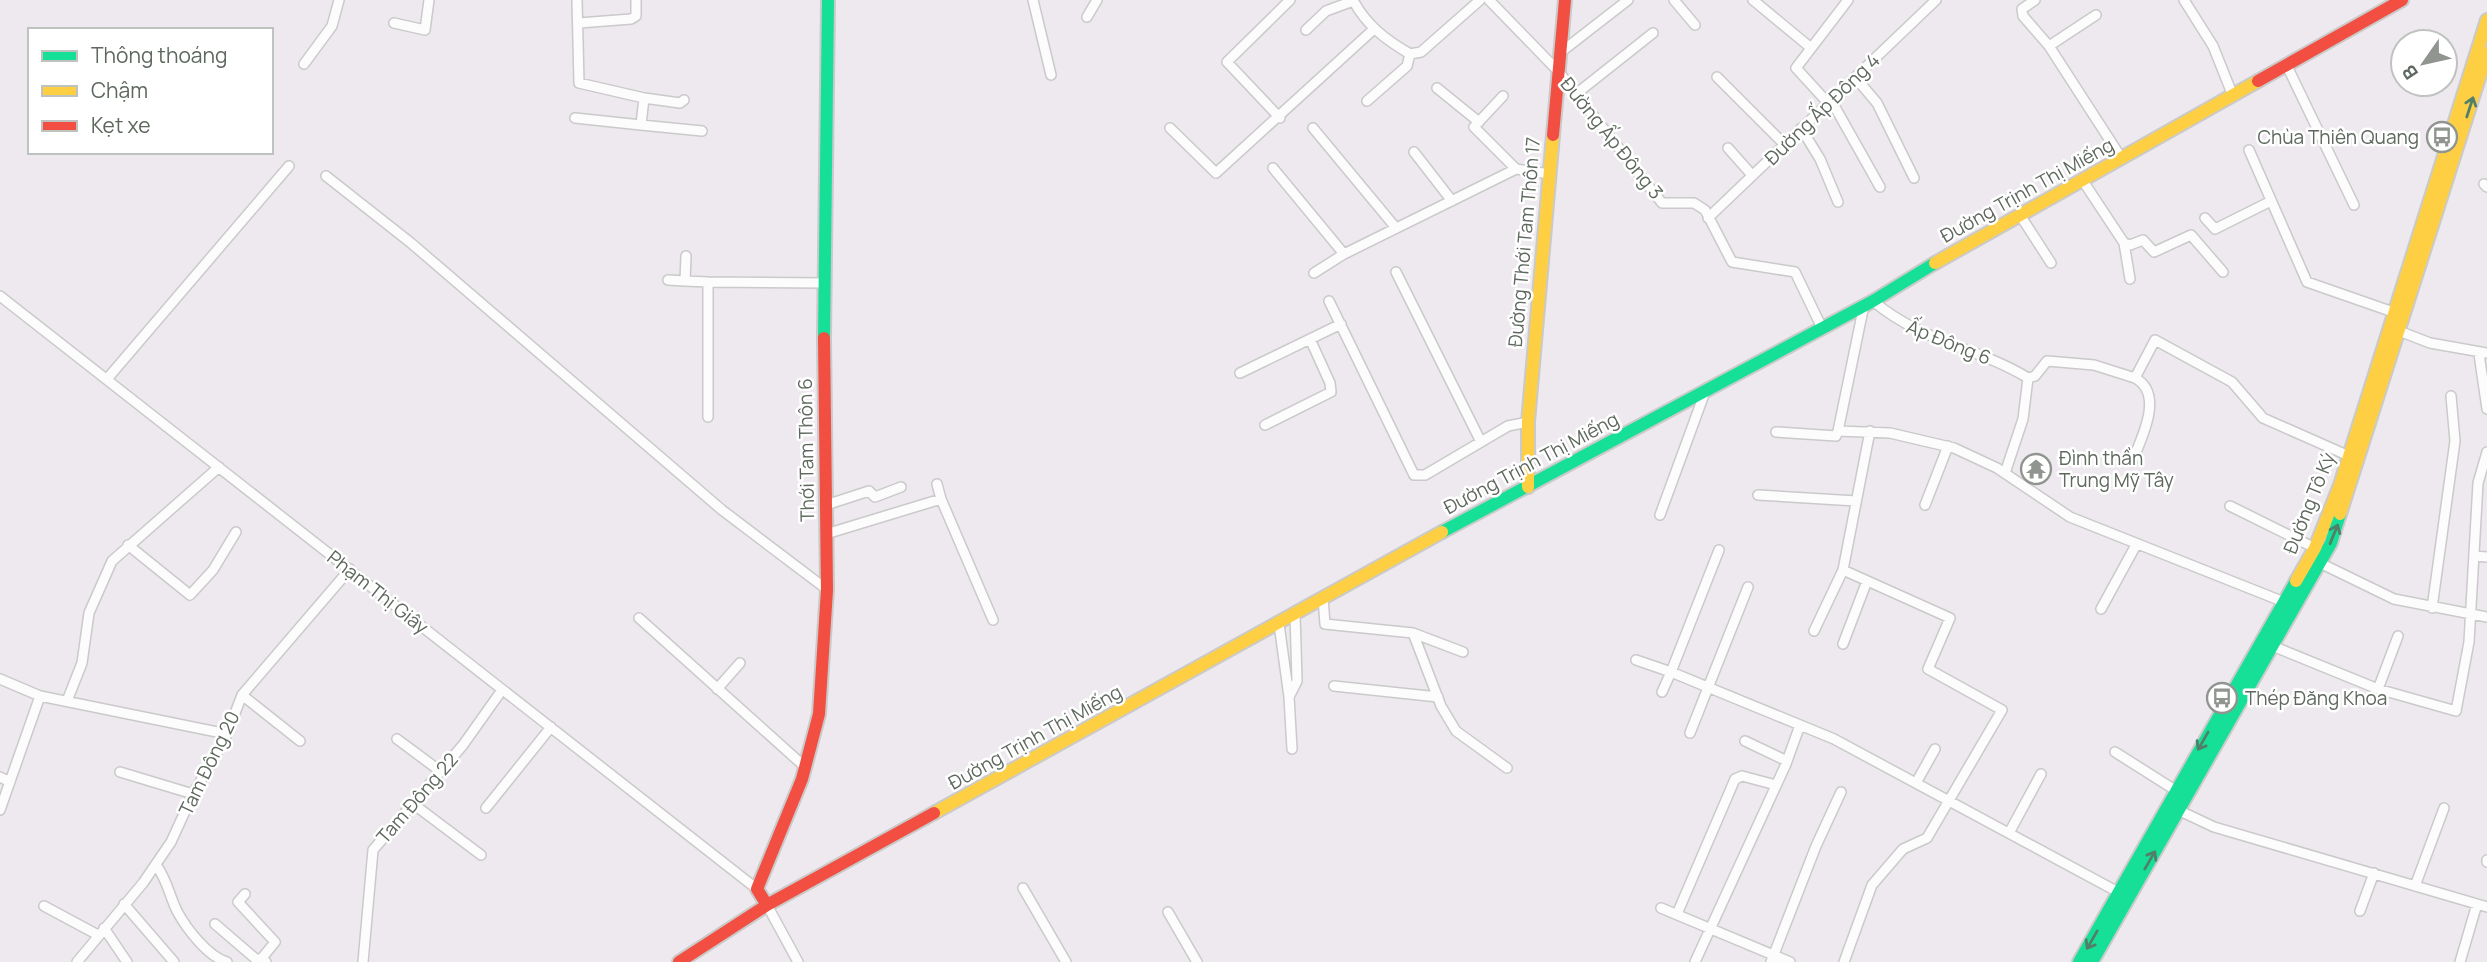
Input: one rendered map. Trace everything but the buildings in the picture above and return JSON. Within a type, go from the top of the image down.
[{"type":"main road","name":"Thới Tam Thôn 6","points":[[757,889],[786,822],[819,717],[826,534],[828,0]]},
{"type":"main road","name":"Đường Thới Tam Thôn 17","points":[[1528,487],[1528,422],[1565,0]]},
{"type":"main road","name":"Đường Trịnh Thị Miếng","points":[[679,962],[767,905],[1323,598],[1868,303],[2402,0]]},
{"type":"main road","name":"Đường Tô Ký","points":[[2092,962],[2290,604],[2315,548],[2349,456],[2487,20]]},
{"type":"main road","name":"Đường Tô Ký","points":[[2290,604],[2320,563],[2342,516],[2487,53]]},
{"type":"main road","name":"Đường Tô Ký","points":[[2079,962],[2175,790],[2267,644]]},
{"type":"main road","points":[[757,889],[767,905]]},
{"type":"street","points":[[304,64],[332,26],[339,0]]},
{"type":"street","points":[[394,23],[425,30],[429,0]]},
{"type":"street","points":[[577,0],[579,83],[644,98],[681,103],[684,100]]},
{"type":"street","points":[[579,23],[631,19],[636,16],[636,0]]},
{"type":"street","points":[[1033,0],[1051,75]]},
{"type":"street","points":[[1087,16],[1097,0]]},
{"type":"street","points":[[1280,118],[1227,62],[1290,0]]},
{"type":"street","points":[[1306,30],[1326,10],[1353,0],[1374,29],[1410,54]]},
{"type":"street","points":[[1410,54],[1421,51],[1480,0]]},
{"type":"street","name":"Đường Ấp Đông 3","points":[[1489,0],[1559,72],[1662,202],[1694,202],[1709,218]]},
{"type":"street","points":[[1560,52],[1628,0]]},
{"type":"street","points":[[1674,0],[1695,24]]},
{"type":"street","points":[[1754,0],[1811,48]]},
{"type":"street","points":[[1849,0],[1796,68],[1830,101],[1880,187]]},
{"type":"street","name":"Đường Ấp Đông 4","points":[[1709,218],[1936,0]]},
{"type":"street","points":[[2035,0],[2022,9],[2023,16],[2049,46],[2122,159]]},
{"type":"street","points":[[2184,0],[2213,46],[2234,96]]},
{"type":"street","points":[[2049,46],[2096,15]]},
{"type":"street","points":[[1170,128],[1216,173],[1280,118],[1374,29]]},
{"type":"street","points":[[1576,94],[1653,33]]},
{"type":"street","points":[[1367,101],[1406,66],[1410,54]]},
{"type":"street","points":[[2287,66],[2354,205]]},
{"type":"street","points":[[1717,76],[1752,108],[1784,144]]},
{"type":"street","points":[[1856,77],[1877,103],[1914,178]]},
{"type":"street","points":[[1437,88],[1479,121]]},
{"type":"street","points":[[1503,96],[1474,127],[1516,169]]},
{"type":"street","points":[[641,125],[644,98]]},
{"type":"street","points":[[575,118],[702,131]]},
{"type":"street","points":[[1313,128],[1396,228]]},
{"type":"street","points":[[1801,128],[1820,159],[1838,202]]},
{"type":"street","points":[[1728,148],[1752,175]]},
{"type":"street","points":[[2249,150],[2307,282],[2393,312]]},
{"type":"street","points":[[1414,152],[1451,201]]},
{"type":"street","points":[[107,379],[289,166]]},
{"type":"street","points":[[1273,168],[1344,254]]},
{"type":"street","points":[[1314,272],[1344,254],[1516,169],[1550,174]]},
{"type":"street","points":[[326,176],[411,243],[722,510],[824,588]]},
{"type":"street","points":[[2083,181],[2124,243],[2130,279]]},
{"type":"street","points":[[2205,218],[2215,229],[2271,201]]},
{"type":"street","points":[[2020,215],[2051,263]]},
{"type":"street","points":[[1709,218],[1732,262],[1795,272],[1822,328]]},
{"type":"street","points":[[2124,243],[2130,245],[2143,240],[2154,252],[2191,235],[2223,272]]},
{"type":"street","points":[[685,281],[686,256]]},
{"type":"street","points":[[1396,272],[1481,442]]},
{"type":"street","points":[[668,280],[825,284]]},
{"type":"street","points":[[708,282],[708,417]]},
{"type":"street","name":"Phạm Thị Giây","points":[[0,296],[757,889]]},
{"type":"street","points":[[1329,301],[1414,475],[1425,475],[1508,426],[1528,422]]},
{"type":"street","points":[[1776,432],[1836,436],[1868,303]]},
{"type":"street","name":"Ấp Đông 6","points":[[1868,303],[1922,334],[2006,365],[2028,378]]},
{"type":"street","points":[[1240,373],[1341,324]]},
{"type":"street","points":[[2399,331],[2430,343],[2483,354],[2487,409]]},
{"type":"street","points":[[2135,378],[2151,337],[2232,382],[2263,418],[2349,456]]},
{"type":"street","points":[[1265,425],[1331,392],[1330,383],[1310,339]]},
{"type":"street","points":[[2005,473],[2023,419],[2028,378],[2035,376],[2047,361],[2094,365],[2144,383],[2148,390],[2150,416],[2132,462]]},
{"type":"street","points":[[1660,515],[1705,392]]},
{"type":"street","points":[[2432,608],[2455,441],[2451,396]]},
{"type":"street","points":[[1838,431],[1871,431],[1948,446],[2005,473],[2070,517],[2290,604]]},
{"type":"street","points":[[1814,631],[1843,570],[1871,431]]},
{"type":"street","points":[[1925,505],[1948,446]]},
{"type":"street","points":[[2267,644],[2378,689],[2456,711],[2466,672],[2478,482],[2487,452]]},
{"type":"street","points":[[67,701],[82,663],[89,613],[111,561],[219,467]]},
{"type":"street","points":[[937,484],[993,620]]},
{"type":"street","points":[[826,505],[864,492],[869,491],[875,497],[901,487]]},
{"type":"street","points":[[1758,495],[1856,501]]},
{"type":"street","points":[[826,534],[942,499]]},
{"type":"street","points":[[2230,506],[2315,548]]},
{"type":"street","points":[[128,544],[190,595],[213,570],[236,532]]},
{"type":"street","points":[[2101,609],[2136,545]]},
{"type":"street","points":[[1662,692],[1719,550]]},
{"type":"street","points":[[2474,556],[2487,557]]},
{"type":"street","points":[[2320,563],[2394,599],[2487,617]]},
{"type":"street","name":"Tam Đông 20","points":[[77,962],[156,865],[171,842],[193,794],[227,734],[242,695],[350,569]]},
{"type":"street","points":[[1843,570],[1950,618],[1927,669],[2002,710],[1927,838],[1903,849],[1872,885],[1844,962]]},
{"type":"street","points":[[1843,644],[1867,581]]},
{"type":"street","points":[[1690,733],[1748,587]]},
{"type":"street","points":[[1323,598],[1325,624],[1413,633],[1463,652]]},
{"type":"street","points":[[1289,696],[1297,681],[1295,614]]},
{"type":"street","points":[[639,618],[804,766]]},
{"type":"street","points":[[1279,624],[1289,696],[1292,749]]},
{"type":"street","points":[[1413,633],[1438,696],[1456,731],[1507,768]]},
{"type":"street","points":[[2378,689],[2398,636]]},
{"type":"street","points":[[1636,660],[1800,725],[1916,783],[2118,892]]},
{"type":"street","points":[[717,689],[740,663]]},
{"type":"street","points":[[0,679],[40,696],[227,734]]},
{"type":"street","points":[[1334,686],[1438,696]]},
{"type":"street","name":"Tam Đông 22","points":[[363,962],[373,850],[463,745],[502,690]]},
{"type":"street","points":[[242,695],[300,741]]},
{"type":"street","points":[[0,810],[40,696]]},
{"type":"street","points":[[1695,962],[1787,761],[1800,725]]},
{"type":"street","points":[[486,808],[551,727]]},
{"type":"street","points":[[397,739],[440,771]]},
{"type":"street","points":[[1745,741],[1787,761]]},
{"type":"street","points":[[1916,783],[1935,749]]},
{"type":"street","points":[[2115,752],[2175,790]]},
{"type":"street","points":[[120,772],[193,794]]},
{"type":"street","points":[[2009,833],[2041,774]]},
{"type":"street","points":[[1677,914],[1735,779],[1742,776],[1776,785]]},
{"type":"street","points":[[0,778],[10,782]]},
{"type":"street","points":[[1771,958],[1841,792]]},
{"type":"street","points":[[412,803],[481,855]]},
{"type":"street","points":[[2415,886],[2444,808]]},
{"type":"street","points":[[2178,810],[2214,827],[2482,905],[2460,962]]},
{"type":"street","points":[[156,865],[164,875],[177,912],[216,958],[227,962]]},
{"type":"street","points":[[2360,911],[2374,873]]},
{"type":"street","points":[[1023,888],[1066,962]]},
{"type":"street","points":[[215,924],[257,960],[275,942],[238,902],[245,894]]},
{"type":"street","points":[[124,904],[174,962]]},
{"type":"street","points":[[767,905],[796,961]]},
{"type":"street","points":[[44,906],[101,931],[127,962]]},
{"type":"street","points":[[1661,908],[1771,958],[1790,962]]},
{"type":"street","points":[[1168,912],[1197,962]]},
{"type":"traffic: fast","points":[[824,338],[828,0]]},
{"type":"traffic: fast","points":[[1442,532],[1873,301],[1935,263]]},
{"type":"traffic: fast","points":[[2092,962],[2331,543],[2340,514]]},
{"type":"traffic: fast","points":[[2079,962],[2296,581]]},
{"type":"traffic: slow","points":[[2296,581],[2315,548],[2340,485],[2487,20]]},
{"type":"traffic: slow","points":[[2340,514],[2487,53]]},
{"type":"traffic: slow","points":[[1935,263],[2258,81]]},
{"type":"traffic: slow","points":[[1528,487],[1528,422],[1553,135]]},
{"type":"traffic: slow","points":[[934,813],[1442,532]]},
{"type":"traffic: jam","points":[[1553,135],[1565,0]]},
{"type":"traffic: jam","points":[[2258,81],[2402,0]]},
{"type":"traffic: jam","points":[[767,905],[757,889],[802,779],[819,714],[827,590],[824,338]]},
{"type":"traffic: jam","points":[[679,962],[767,905],[934,813]]},
{"type":"place","name":"Chùa Thiên Quang","points":[[2442,137]]},
{"type":"place","name":"Đình thần Trung Mỹ Tây","points":[[2036,469]]},
{"type":"place","name":"Thép Đăng Khoa","points":[[2222,698]]}]
